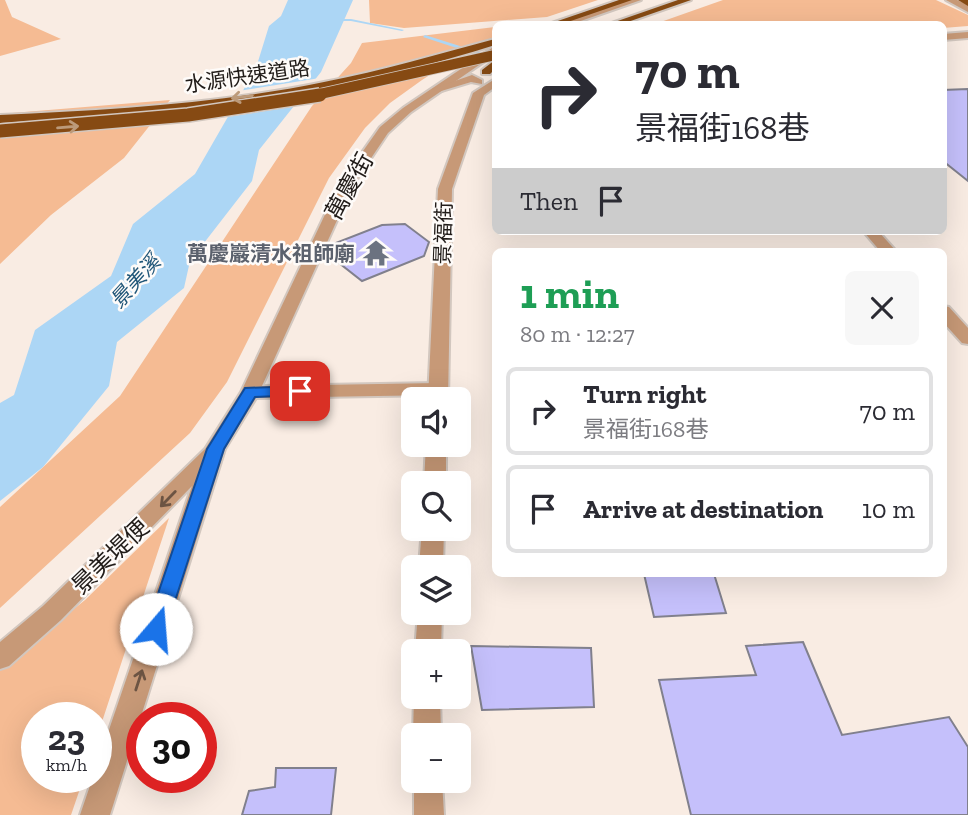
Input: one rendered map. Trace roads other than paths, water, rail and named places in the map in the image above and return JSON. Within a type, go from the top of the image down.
[{"type":"highway","points":[[563,21],[628,0]]},
{"type":"highway","points":[[600,21],[660,0]]},
{"type":"highway","points":[[623,21],[687,0]]},
{"type":"highway","points":[[962,0],[968,3]]},
{"type":"highway","name":"水源快速道路","points":[[0,118],[85,115],[197,104],[283,91],[365,78],[492,43]]},
{"type":"highway","name":"水源快速道路","points":[[0,131],[180,118],[245,108],[382,83],[492,52]]},
{"type":"highway","points":[[486,72],[492,66]]},
{"type":"street","points":[[573,21],[637,0]]},
{"type":"street","points":[[950,0],[968,9]]},
{"type":"street","points":[[947,37],[968,35]]},
{"type":"street","name":"萬慶街","points":[[95,815],[215,449],[250,392],[346,185],[384,130],[492,53]]},
{"type":"street","points":[[486,72],[492,55]]},
{"type":"street","name":"景福街","points":[[438,387],[445,189],[486,72]]},
{"type":"street","points":[[438,89],[466,78],[472,78],[479,88],[492,83]]},
{"type":"street","points":[[874,235],[885,248]]},
{"type":"street","points":[[947,316],[968,339]]},
{"type":"street","points":[[250,392],[401,394]]},
{"type":"street","name":"景美堤便","points":[[0,658],[62,603],[152,516],[215,449]]},
{"type":"street","points":[[428,793],[429,815]]},
{"type":"water","name":"景美溪","points":[[288,0],[353,0],[321,72],[259,150],[252,181],[190,261],[184,288],[117,342],[109,386],[43,467],[0,501],[0,403],[14,395],[35,330],[111,276],[133,224],[195,174],[256,68],[269,26],[281,16]]},
{"type":"waterway","points":[[335,20],[351,20],[402,30]]},
{"type":"waterway","points":[[425,36],[483,55]]},
{"type":"place","name":"萬慶巖清水祖師廟","points":[[376,253]]}]
